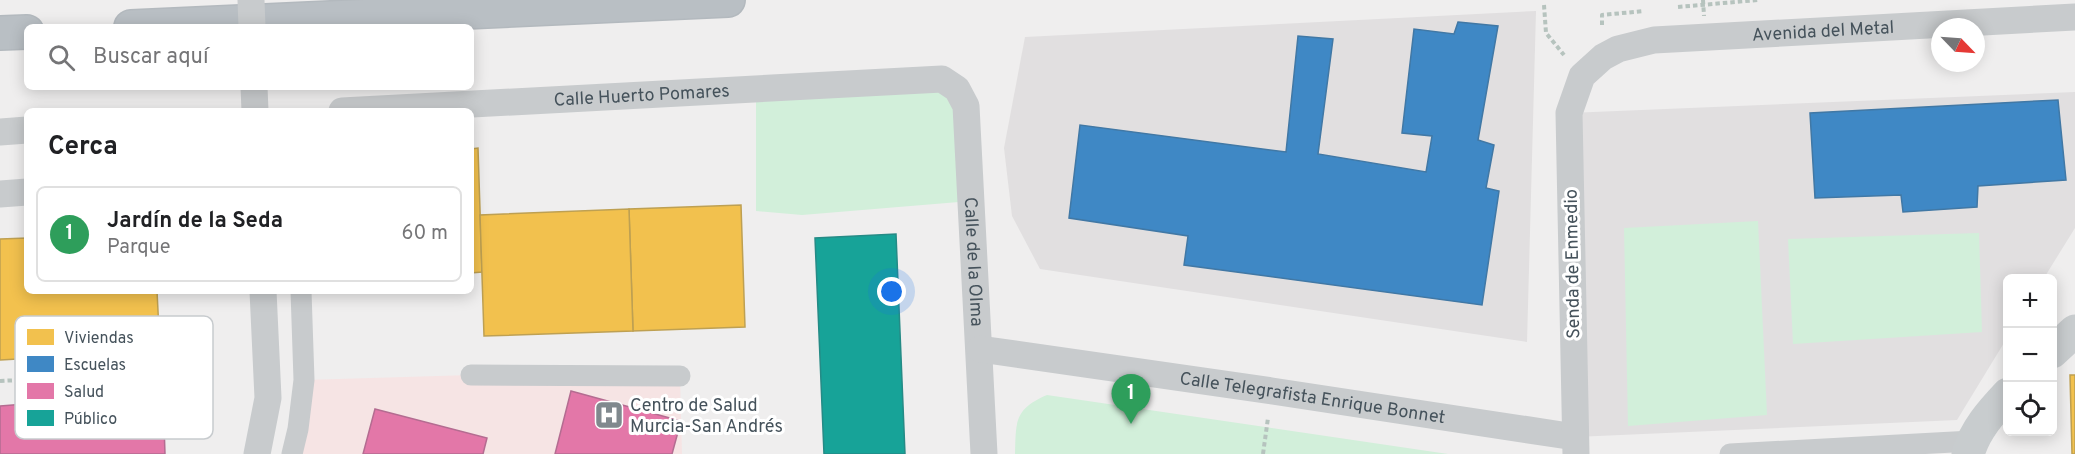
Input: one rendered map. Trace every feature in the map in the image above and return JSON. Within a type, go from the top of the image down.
[{"type":"highway","points":[[197,24],[728,0]]},
{"type":"highway","points":[[0,33],[24,32]]},
{"type":"main road","points":[[2057,347],[2075,331]]},
{"type":"main road","points":[[1970,448],[1985,419],[2003,399]]},
{"type":"street","points":[[251,0],[252,24]]},
{"type":"street","name":"Avenida del Metal","points":[[1582,76],[1603,57],[1618,49],[1654,40],[2075,17]]},
{"type":"street","name":"Senda de Enmedio","points":[[1576,446],[1569,113],[1582,76]]},
{"type":"street","name":"Calle Huerto Pomares","points":[[398,108],[942,79]]},
{"type":"street","name":"Calle de la Olma","points":[[942,79],[957,89],[966,106],[984,454]]},
{"type":"street","points":[[254,90],[255,108]]},
{"type":"street","points":[[0,132],[24,130]]},
{"type":"street","points":[[0,194],[24,192]]},
{"type":"street","points":[[257,454],[268,398],[263,294]]},
{"type":"street","points":[[292,454],[298,429],[304,380],[301,294]]},
{"type":"street","name":"Calle Telegrafista Enrique Bonnet","points":[[980,349],[1272,391],[1576,446]]},
{"type":"street","points":[[471,375],[680,376]]},
{"type":"street","points":[[1730,454],[1970,448]]},
{"type":"path","points":[[1703,0],[1704,16]]},
{"type":"path","points":[[1544,5],[1546,33]]},
{"type":"path","points":[[0,381],[15,380]]},
{"type":"path","points":[[1263,454],[1272,391]]},
{"type":"shaded area","points":[[1536,11],[1527,342],[1040,269],[1012,216],[1004,148],[1025,37]]},
{"type":"shaded area","points":[[2075,92],[2075,228],[2046,274],[2003,274],[2003,345],[1957,420],[1575,437],[1569,113]]},
{"type":"shaded area","points":[[471,375],[680,376],[682,454],[292,454],[304,380]]},
{"type":"green space","points":[[756,89],[957,89],[971,201],[802,215],[756,211]]},
{"type":"green space","points":[[1758,221],[1767,415],[1628,426],[1624,228]]},
{"type":"green space","points":[[1979,233],[1982,332],[1793,344],[1788,239]]},
{"type":"green space","points":[[1047,395],[1448,454],[1015,454],[1019,418],[1028,406]]},
{"type":"building: Viviendas","points":[[478,148],[482,272],[474,273],[474,149]]},
{"type":"building: Viviendas","points":[[741,205],[745,327],[633,331],[629,209]]},
{"type":"building: Viviendas","points":[[629,209],[633,331],[484,336],[480,215]]},
{"type":"building: Viviendas","points":[[24,238],[24,294],[157,294],[158,316],[15,316],[15,359],[0,360],[0,239]]},
{"type":"building: Viviendas","points":[[2070,375],[2075,375],[2075,454],[2072,454]]},
{"type":"building: Escuelas","points":[[1458,22],[1498,26],[1478,140],[1494,145],[1486,188],[1499,191],[1482,305],[1184,265],[1188,236],[1069,218],[1080,125],[1286,152],[1298,36],[1333,39],[1318,154],[1426,172],[1432,136],[1402,133],[1414,29],[1454,34]]},
{"type":"building: Escuelas","points":[[2058,100],[2066,180],[1978,186],[1977,207],[1903,212],[1901,195],[1815,198],[1810,113]]},
{"type":"building: Salud","points":[[571,391],[681,421],[672,454],[555,454]]},
{"type":"building: Salud","points":[[15,405],[15,439],[165,439],[165,454],[0,454],[0,406]]},
{"type":"building: Salud","points":[[375,409],[487,438],[483,454],[363,454]]},
{"type":"building: Público","points":[[896,234],[905,454],[824,454],[815,238]]},
{"type":"place","name":"Centro de Salud Murcia-San Andrés","points":[[609,415]]},
{"type":"place","name":"Jardín de la Seda","points":[[1131,424]]}]
